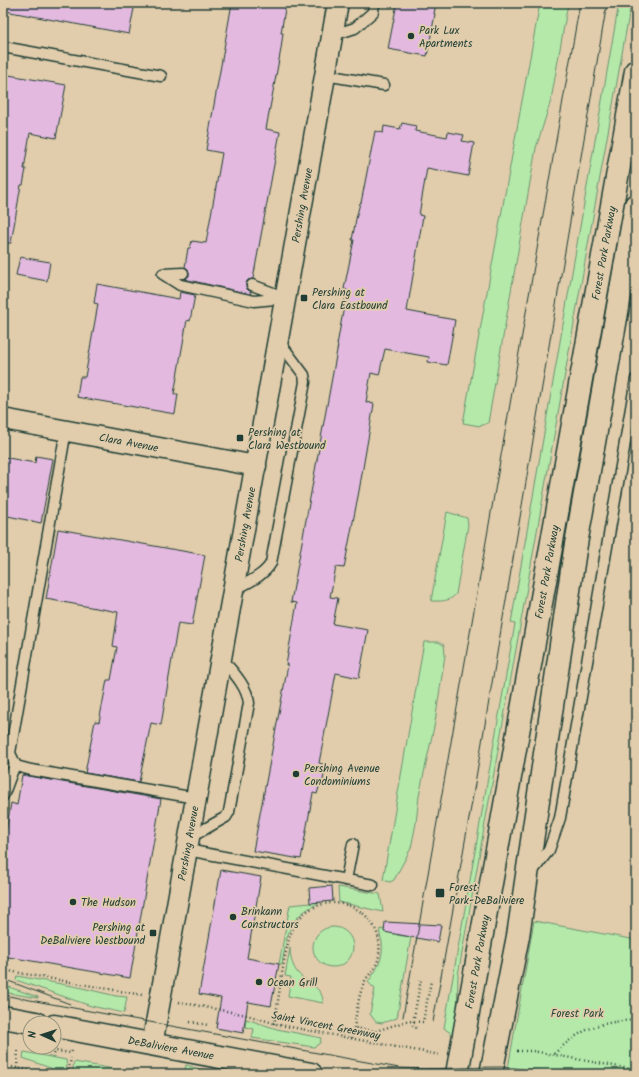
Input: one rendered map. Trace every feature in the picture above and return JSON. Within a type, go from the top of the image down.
[{"type":"main road","name":"Forest Park Parkway","points":[[457,1074],[636,71]]},
{"type":"main road","points":[[491,1074],[518,936],[575,550],[636,205]]},
{"type":"main road","points":[[3,1017],[22,1020]]},
{"type":"main road","name":"DeBaliviere Avenue","points":[[62,1028],[311,1074]]},
{"type":"street","name":"Pershing Avenue","points":[[152,1045],[338,3]]},
{"type":"street","name":"Clara Avenue","points":[[3,419],[256,466]]},
{"type":"lane","points":[[333,35],[355,28],[372,12],[374,3]]},
{"type":"lane","points":[[3,47],[162,76]]},
{"type":"lane","points":[[325,75],[384,86]]},
{"type":"lane","points":[[184,273],[163,274],[180,285],[254,302],[286,298]]},
{"type":"lane","points":[[252,285],[286,298]]},
{"type":"lane","points":[[233,591],[256,577],[268,568],[271,563],[305,382],[304,375],[278,340]]},
{"type":"lane","points":[[526,878],[549,850],[560,818],[636,379]]},
{"type":"lane","points":[[66,430],[10,753],[16,766],[31,770],[196,798]]},
{"type":"lane","points":[[188,844],[226,817],[229,812],[249,702],[248,696],[238,679],[221,658]]},
{"type":"lane","points":[[3,796],[15,764]]},
{"type":"lane","points":[[188,844],[374,885]]},
{"type":"lane","points":[[346,880],[353,844]]},
{"type":"path","points":[[274,1024],[287,948],[292,928],[297,920],[311,909],[321,905],[335,903],[349,905],[362,912],[372,923],[378,937],[380,954],[378,962],[364,983],[352,1038]]},
{"type":"path","points":[[3,970],[141,995]]},
{"type":"path","points":[[416,1028],[414,1026],[414,1019],[421,979]]},
{"type":"path","points":[[354,1028],[376,1031],[400,1022],[414,1019],[423,1022],[431,981]]},
{"type":"path","name":"Saint Vincent Greenway","points":[[178,1002],[247,1015],[274,1024],[443,1056]]},
{"type":"path","points":[[554,1055],[578,1034],[590,1028],[620,1021],[636,1021]]},
{"type":"path","points":[[190,1022],[208,1025]]},
{"type":"path","points":[[17,1068],[18,1048]]},
{"type":"path","points":[[512,1051],[529,1051],[636,1070]]},
{"type":"path","points":[[68,1074],[71,1058]]},
{"type":"path","points":[[12,1067],[49,1074]]},
{"type":"green space","points":[[540,3],[568,3],[551,100],[536,148],[488,423],[480,426],[463,423]]},
{"type":"green space","points":[[619,3],[631,3],[458,975],[457,1016],[453,1035],[444,1028],[515,624],[511,623]]},
{"type":"green space","points":[[447,512],[467,518],[468,525],[456,594],[448,600],[431,601]]},
{"type":"green space","points":[[424,642],[438,642],[444,645],[445,655],[435,722],[419,796],[411,848],[394,880],[390,882],[383,880]]},
{"type":"green space","points":[[338,887],[380,894],[383,912],[339,902]]},
{"type":"green space","points":[[321,902],[302,913],[291,926],[282,964],[279,964],[290,905]]},
{"type":"green space","name":"Forest Park","points":[[534,921],[636,940],[636,1074],[507,1074]]},
{"type":"green space","points":[[329,927],[337,927],[344,930],[350,936],[353,947],[350,958],[344,964],[337,967],[329,967],[322,964],[316,958],[313,951],[313,943],[316,936],[322,930]]},
{"type":"green space","points":[[380,929],[397,932],[397,935],[411,937],[397,1018],[382,1023],[376,1022],[370,1014],[375,989],[368,982],[381,959],[382,942]]},
{"type":"green space","points":[[290,948],[290,954],[295,969],[300,976],[317,989],[323,1003],[288,996],[291,977],[285,976]]},
{"type":"green space","points":[[17,976],[127,997],[124,1013],[91,1006],[16,980]]},
{"type":"green space","points":[[3,985],[38,997],[38,998],[3,992]]},
{"type":"green space","points":[[246,1019],[277,1029],[321,1038],[320,1043],[314,1047],[252,1038],[254,1029],[245,1027]]},
{"type":"green space","points":[[24,1055],[40,1055],[66,1060],[67,1066],[64,1073],[23,1058]]},
{"type":"green space","points":[[74,1062],[114,1069],[113,1074],[72,1074]]},
{"type":"green space","points":[[186,1065],[215,1074],[184,1074]]},
{"type":"building","points":[[6,3],[135,3],[129,34],[5,11]]},
{"type":"building","points":[[232,3],[286,3],[281,33],[283,33],[281,49],[266,129],[280,132],[253,279],[248,280],[246,283],[247,289],[251,292],[250,294],[184,279],[189,276],[188,269],[185,267],[188,248],[190,248],[192,241],[206,243],[222,153],[206,150]]},
{"type":"building","name":"Park Lux Apartments","points":[[397,3],[436,3],[427,56],[388,49]]},
{"type":"building","points":[[3,74],[66,85],[56,138],[30,133],[24,169],[26,169],[23,185],[21,185],[11,243],[3,243]]},
{"type":"building","points":[[402,123],[416,126],[415,131],[447,137],[448,132],[464,135],[462,141],[474,143],[468,176],[427,168],[419,215],[423,216],[407,311],[455,320],[447,365],[428,362],[429,357],[385,349],[379,375],[371,373],[366,402],[374,404],[359,491],[344,568],[336,567],[330,597],[338,598],[333,624],[368,630],[359,678],[336,673],[319,763],[326,765],[322,785],[320,784],[317,794],[313,793],[301,859],[253,851],[288,665],[286,665],[297,603],[291,602],[338,345],[347,290],[344,289],[354,240],[352,240],[356,219],[361,203],[375,131],[383,133],[384,126],[400,129]]},
{"type":"building","points":[[20,257],[50,262],[47,281],[16,275]]},
{"type":"building","points":[[97,284],[179,299],[180,292],[195,295],[190,321],[187,320],[174,394],[178,394],[175,414],[77,397],[80,377],[85,377],[98,304],[94,303]]},
{"type":"building","points":[[36,456],[53,459],[41,523],[3,515],[3,457],[35,463]]},
{"type":"building","points":[[58,529],[205,555],[192,625],[178,623],[161,725],[151,723],[139,782],[85,773],[95,721],[99,722],[107,680],[111,680],[117,647],[113,646],[118,612],[46,599]]},
{"type":"building","name":"The Hudson","points":[[22,775],[161,799],[130,978],[3,956],[3,849],[11,803],[17,805]]},
{"type":"building","name":"Brinkann Constructors","points":[[221,870],[261,877],[247,958],[279,964],[271,1006],[248,1002],[243,1033],[216,1028],[221,998],[199,994]]},
{"type":"building","points":[[332,886],[333,901],[310,903],[309,888]]},
{"type":"building","points":[[385,922],[441,925],[438,942],[384,932]]},
{"type":"tram line","points":[[403,1017],[580,3]]},
{"type":"tram line","points":[[433,1022],[470,813],[607,3]]},
{"type":"tram line","points":[[3,979],[70,1004]]},
{"type":"tram line","points":[[3,995],[399,1068],[424,1069],[501,1067],[556,1074]]},
{"type":"place","name":"Park Lux Apartments","points":[[411,36]]},
{"type":"place","name":"Pershing at Clara Eastbound","points":[[304,298]]},
{"type":"place","name":"Pershing at Clara Westbound","points":[[240,438]]},
{"type":"place","name":"Pershing Avenue Condominiums","points":[[296,774]]},
{"type":"place","name":"Forest Park-DeBaliviere","points":[[440,893]]},
{"type":"place","name":"The Hudson","points":[[73,902]]},
{"type":"place","name":"Brinkann Constructors","points":[[233,917]]},
{"type":"place","name":"Pershing at DeBaliviere Westbound","points":[[153,933]]},
{"type":"place","name":"Ocean Grill","points":[[259,982]]}]
